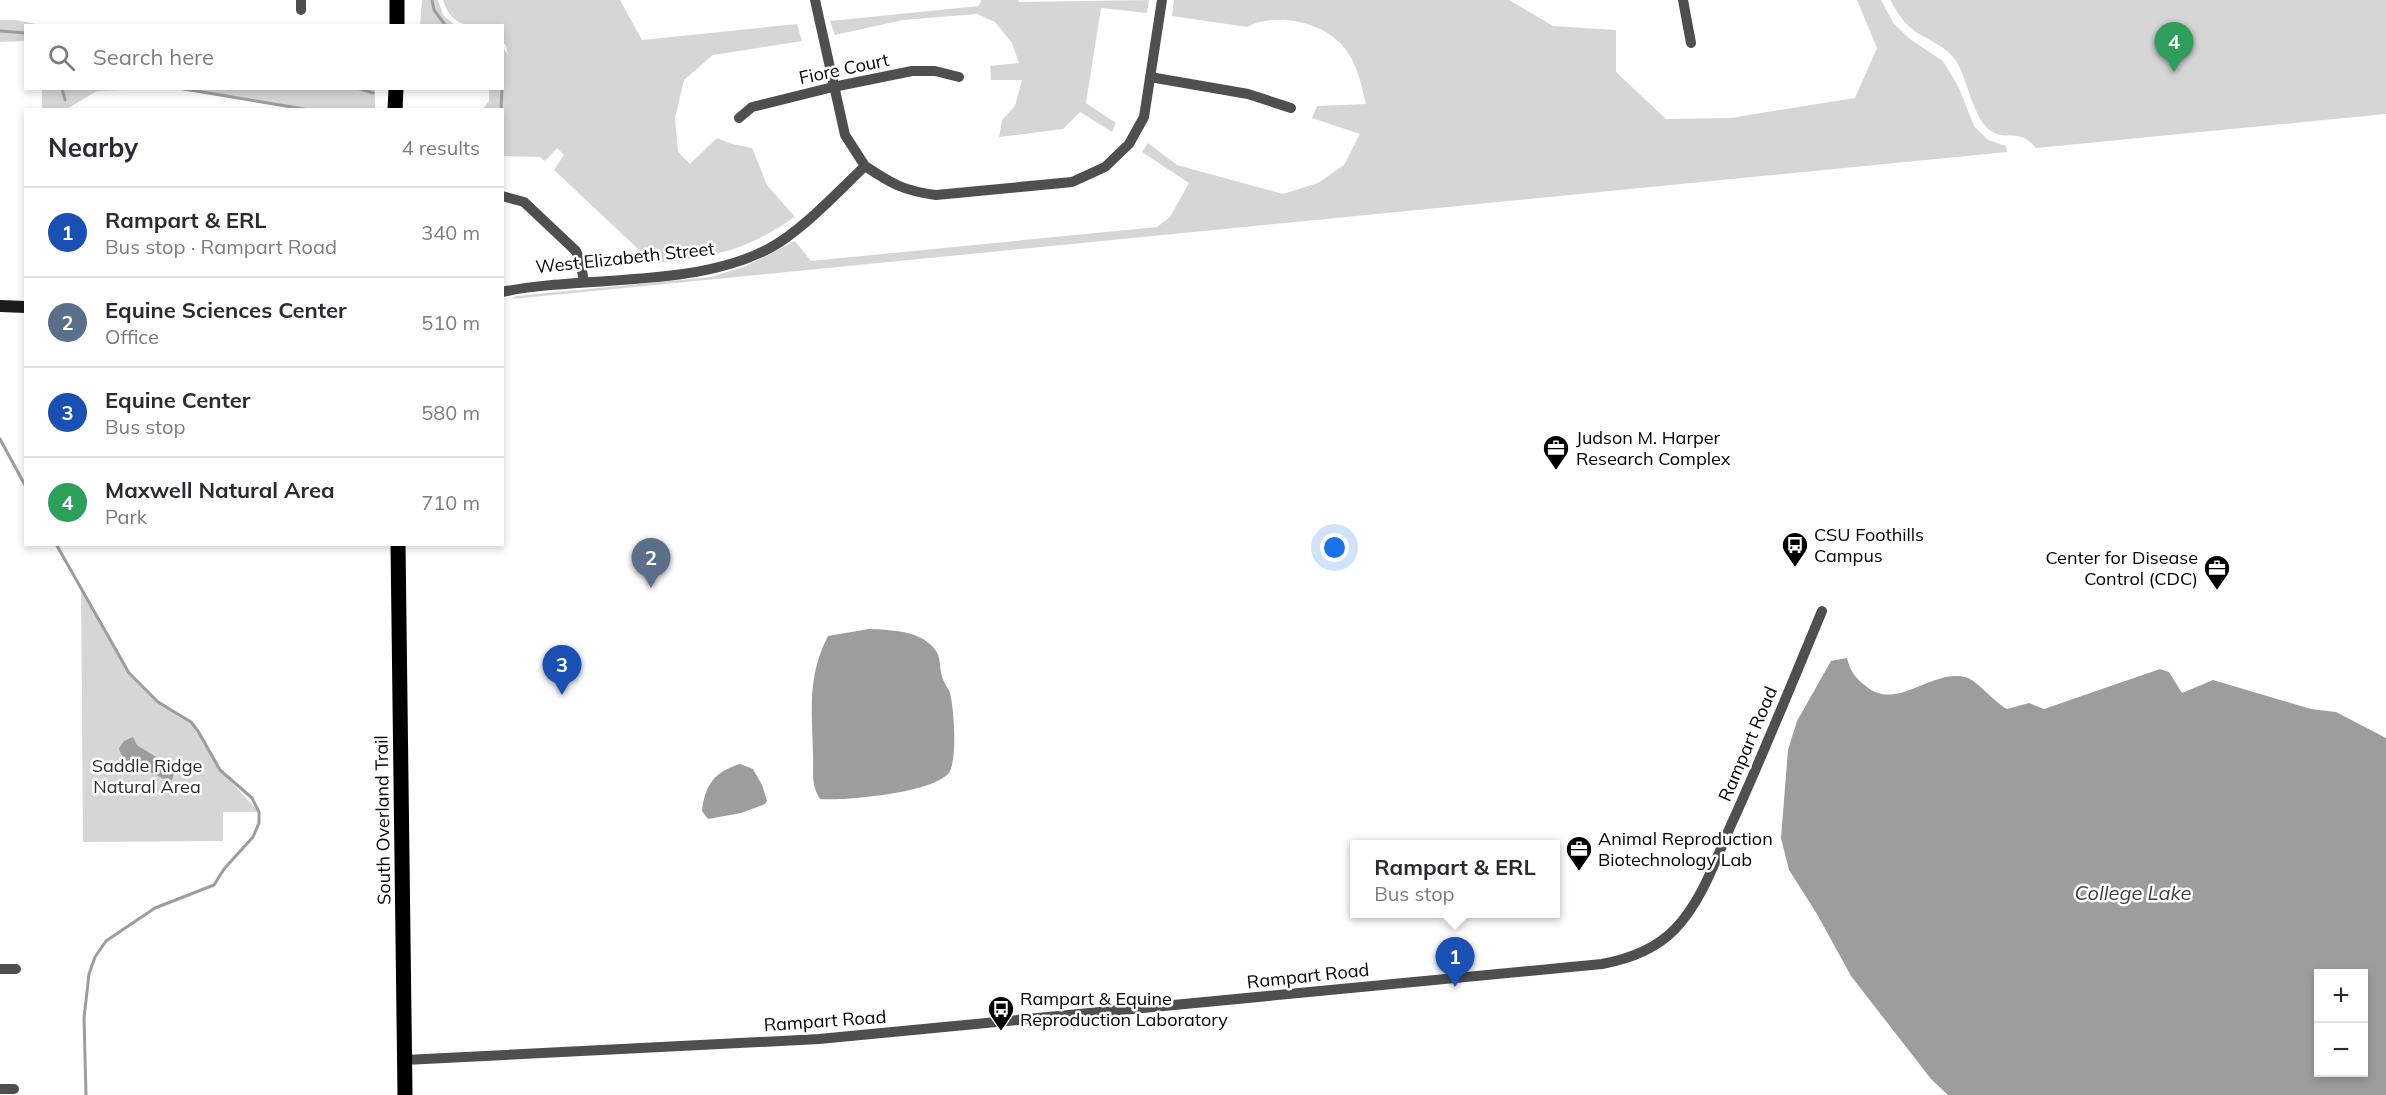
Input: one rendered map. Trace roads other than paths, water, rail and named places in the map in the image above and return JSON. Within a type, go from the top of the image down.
[{"type":"main road","points":[[396,24],[397,0]]},
{"type":"main road","points":[[395,108],[396,90]]},
{"type":"main road","points":[[0,306],[24,307]]},
{"type":"main road","name":"South Overland Trail","points":[[398,546],[405,1095]]},
{"type":"street","points":[[815,0],[845,135],[865,166],[893,185],[915,193],[936,195],[1072,182],[1105,167],[1129,144],[1144,117],[1162,0]]},
{"type":"street","points":[[1683,0],[1691,44]]},
{"type":"street","name":"Fiore Court","points":[[739,118],[752,107],[912,71],[935,71],[960,77]]},
{"type":"street","points":[[1150,77],[1248,94],[1291,108]]},
{"type":"street","name":"West Elizabeth Street","points":[[504,292],[533,286],[703,271],[755,255],[779,242],[805,223],[865,166]]},
{"type":"street","points":[[504,197],[524,202],[576,251],[584,282]]},
{"type":"street","name":"Rampart Road","points":[[405,1060],[841,1037],[1602,964],[1627,958],[1660,942],[1674,929],[1702,890],[1822,611]]},
{"type":"street","points":[[0,969],[16,969]]},
{"type":"street","points":[[0,1089],[14,1089]]},
{"type":"water","points":[[869,629],[911,634],[927,641],[936,650],[942,678],[950,693],[954,722],[951,768],[948,774],[938,781],[906,791],[848,799],[820,799],[813,777],[812,694],[821,651],[828,636]]},
{"type":"water","name":"College Lake","points":[[1847,658],[1857,678],[1867,687],[1879,693],[1904,692],[1942,678],[1955,676],[1968,678],[1976,683],[2007,709],[2029,703],[2044,709],[2160,669],[2169,672],[2182,693],[2213,680],[2311,709],[2336,712],[2386,738],[2386,1095],[1948,1095],[1931,1079],[1851,976],[1817,914],[1789,870],[1781,838],[1788,750],[1797,721],[1831,661]]},
{"type":"water","points":[[133,737],[137,745],[167,764],[174,773],[172,780],[166,780],[146,770],[144,773],[123,757],[119,748],[124,741]]},
{"type":"water","points":[[740,764],[753,769],[762,785],[767,801],[765,804],[741,813],[708,819],[702,811],[708,787],[717,776]]},
{"type":"waterway","points":[[432,0],[434,10],[444,24]]},
{"type":"waterway","points":[[0,31],[24,33]]},
{"type":"waterway","points":[[62,90],[65,100]]},
{"type":"waterway","points":[[190,90],[298,108]]},
{"type":"waterway","points":[[363,90],[373,93]]},
{"type":"waterway","points":[[501,108],[502,90]]},
{"type":"waterway","points":[[0,439],[24,483]]},
{"type":"waterway","points":[[57,546],[129,673],[158,702],[191,722],[220,770],[252,798],[259,812],[259,823],[253,837],[224,869],[214,885],[155,908],[106,941],[95,957],[89,974],[84,1018],[86,1095]]},
{"type":"place","name":"Maxwell Natural Area","points":[[2174,72]]},
{"type":"place","name":"Judson M. Harper Research Complex","points":[[1556,471]]},
{"type":"place","name":"CSU Foothills Campus","points":[[1795,568]]},
{"type":"place","name":"Equine Sciences Center","points":[[651,588]]},
{"type":"place","name":"Center for Disease Control (CDC)","points":[[2217,591]]},
{"type":"place","name":"Equine Center","points":[[562,695]]},
{"type":"place","name":"Animal Reproduction Biotechnology Lab","points":[[1579,872]]},
{"type":"place","name":"Rampart & ERL","points":[[1455,987]]},
{"type":"place","name":"Rampart & Equine Reproduction Laboratory","points":[[1001,1032]]},
{"type":"park label","name":"Saddle Ridge Natural Area","points":[[147,776]]}]
